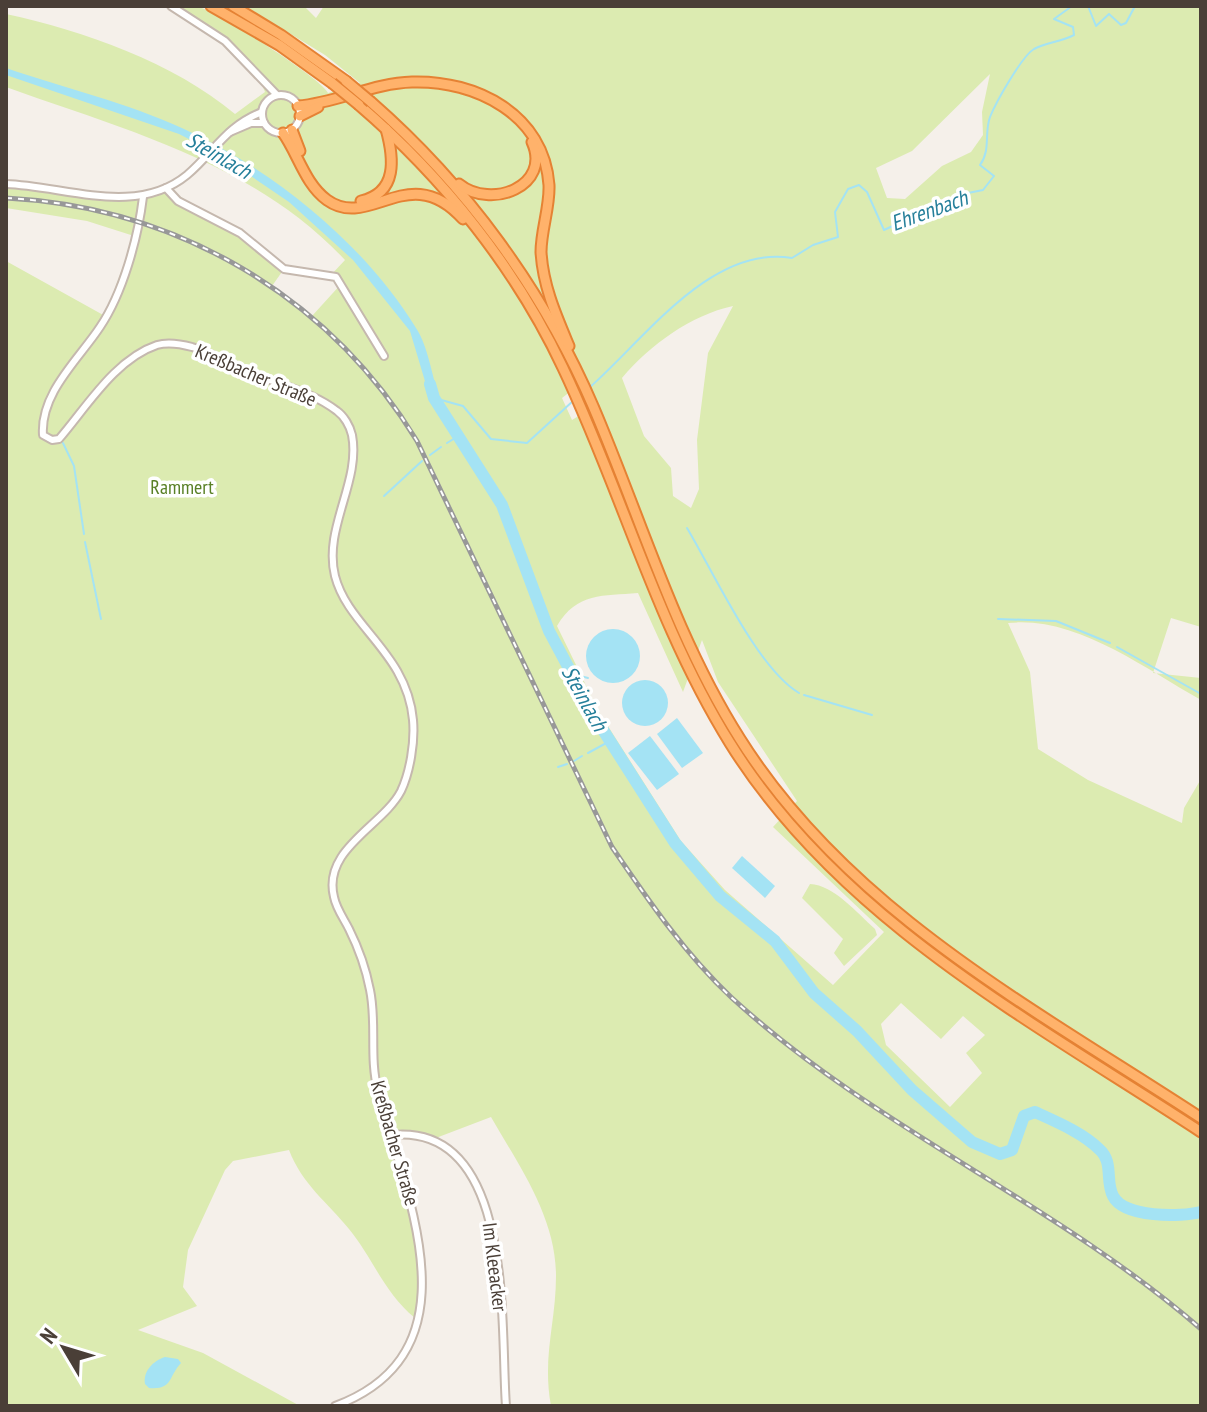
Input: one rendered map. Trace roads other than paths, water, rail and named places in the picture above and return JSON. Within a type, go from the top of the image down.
[{"type":"highway","points":[[211,6],[279,45],[359,105],[456,202],[495,254],[530,309],[572,389],[656,598],[703,699],[765,794],[801,838],[873,908],[915,941],[1201,1132]]},
{"type":"highway","points":[[233,6],[289,40],[346,81],[371,102],[412,139],[460,185],[484,196],[510,193],[521,185],[535,161],[535,148],[528,134],[504,111],[486,100],[443,88],[385,90],[319,107],[299,111]]},
{"type":"highway","points":[[299,111],[413,82],[474,92],[524,121],[540,146],[547,170],[549,190],[541,250],[545,280],[580,379]]},
{"type":"highway","points":[[288,131],[322,190],[341,201],[354,202],[370,199],[387,183],[393,164],[386,129]]},
{"type":"highway","points":[[288,131],[312,184],[329,202],[355,207],[401,195],[428,194],[450,206],[495,254]]},
{"type":"highway","points":[[412,139],[500,242],[540,303],[593,407],[687,644],[740,739],[809,830],[870,890],[920,931],[1201,1118]]},
{"type":"street","points":[[171,6],[225,41],[277,95],[289,97],[299,111],[288,131],[273,132],[264,123],[262,112],[267,101],[277,95]]},
{"type":"street","points":[[260,79],[267,101]]},
{"type":"street","points":[[6,184],[143,197],[166,188],[203,158],[238,121],[262,112]]},
{"type":"street","points":[[224,136],[251,123],[264,123]]},
{"type":"street","points":[[166,188],[178,201],[240,233],[284,269],[336,277],[384,356]]},
{"type":"street","name":"Kreßbacher Straße","points":[[143,197],[117,290],[101,326],[59,384],[44,420],[43,435],[52,440],[59,439],[120,371],[144,350],[160,344],[193,347],[291,387],[340,412],[351,430],[354,448],[335,528],[334,574],[351,607],[392,660],[406,690],[413,722],[407,773],[400,792],[340,860],[333,896],[361,955],[368,982],[377,1088],[419,1229],[421,1297],[412,1337],[394,1368],[372,1390],[335,1406]]},
{"type":"street","name":"Im Kleeacker","points":[[393,1135],[440,1146],[464,1167],[486,1205],[498,1262],[506,1406]]},
{"type":"street","points":[[352,1400],[359,1406]]},
{"type":"water","points":[[6,68],[184,129],[250,165],[283,188],[343,238],[395,297],[420,335],[439,397],[430,398],[410,331],[353,260],[289,202],[220,155],[179,134],[6,75]]},
{"type":"water","points":[[613,629],[632,637],[640,656],[632,675],[613,683],[594,675],[586,656],[594,637]]},
{"type":"water","points":[[645,680],[661,687],[668,703],[661,719],[645,726],[629,719],[622,703],[629,687]]},
{"type":"water","points":[[677,718],[703,753],[682,768],[657,734]]},
{"type":"water","points":[[650,736],[679,774],[657,790],[628,753]]},
{"type":"water","points":[[742,856],[775,886],[765,898],[732,868]]},
{"type":"water","points":[[165,1357],[178,1359],[181,1363],[166,1385],[149,1388],[145,1384],[147,1371]]},
{"type":"waterway","name":"Ehrenbach","points":[[590,387],[680,300],[706,281],[734,266],[762,258],[792,258],[813,245],[838,237],[835,212],[848,189],[859,185],[867,192],[884,230],[912,217],[942,210],[963,194],[983,190],[994,176],[980,165],[993,110],[1029,53],[1074,35],[1073,27],[1054,19],[1072,6]]},
{"type":"waterway","name":"Ehrenbach","points":[[1088,6],[1096,26],[1109,14],[1121,25],[1126,23],[1135,6]]},
{"type":"waterway","name":"Steinlach","points":[[430,384],[434,398],[502,505],[549,631],[596,719],[675,843],[720,896],[775,941],[814,993],[857,1031],[912,1090],[972,1142],[1000,1154],[1012,1150],[1024,1116],[1035,1112],[1078,1133],[1104,1154],[1111,1190],[1119,1203],[1154,1214],[1201,1212]]},
{"type":"waterway","name":"Ehrenbach","points":[[434,398],[463,406],[491,439],[527,443],[573,401]]},
{"type":"waterway","points":[[447,443],[460,435]]},
{"type":"waterway","points":[[63,443],[74,466],[84,534]]},
{"type":"waterway","points":[[430,455],[441,447]]},
{"type":"waterway","points":[[384,496],[422,461]]},
{"type":"waterway","points":[[687,528],[752,642],[783,681],[799,693]]},
{"type":"waterway","points":[[85,542],[101,619]]},
{"type":"waterway","points":[[998,619],[1056,621],[1110,643]]},
{"type":"waterway","points":[[1117,647],[1201,694]]},
{"type":"waterway","points":[[572,674],[588,678]]},
{"type":"waterway","points":[[804,695],[872,715]]},
{"type":"waterway","points":[[588,753],[610,741]]},
{"type":"waterway","points":[[574,761],[582,756]]},
{"type":"waterway","points":[[558,767],[567,764]]},
{"type":"railway","points":[[6,198],[69,205],[129,219],[187,240],[242,268],[293,302],[339,343],[381,389],[417,441],[612,847],[698,963],[732,998],[845,1087],[1087,1242],[1201,1329]]},
{"type":"park label","name":"Rammert","points":[[182,487]]}]
